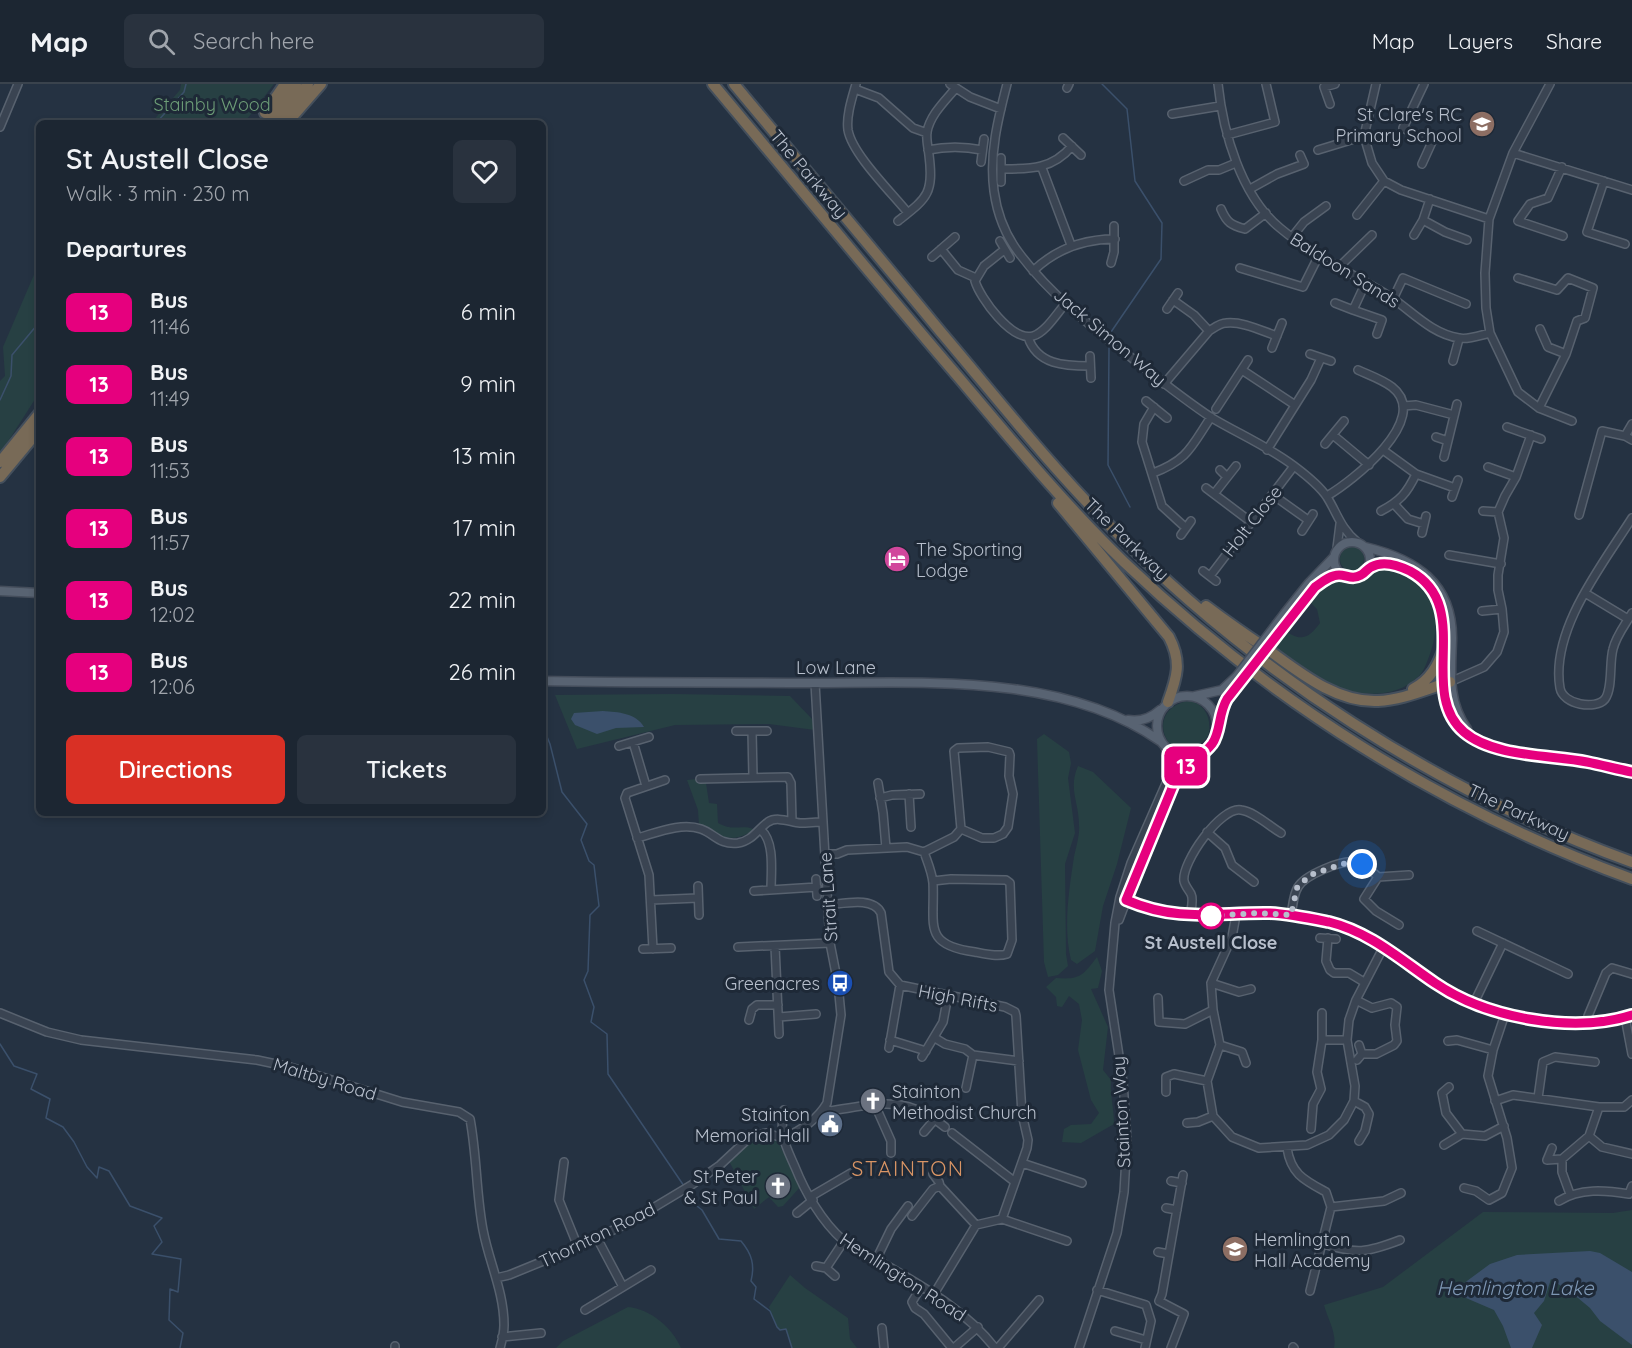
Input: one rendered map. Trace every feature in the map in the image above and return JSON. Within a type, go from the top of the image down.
[{"type":"highway","points":[[260,120],[285,84]]},
{"type":"highway","points":[[268,120],[296,84]]},
{"type":"highway","points":[[280,120],[308,84]]},
{"type":"highway","points":[[290,120],[321,84]]},
{"type":"highway","name":"The Parkway","points":[[712,84],[1041,475],[1100,538],[1189,620],[1270,684],[1344,735],[1457,801],[1561,851],[1632,879]]},
{"type":"highway","name":"The Parkway","points":[[734,84],[1046,457],[1111,528],[1159,574],[1224,630],[1298,686],[1361,729],[1426,768],[1498,805],[1568,837],[1632,862]]},
{"type":"highway","points":[[974,396],[1005,440],[1169,637],[1176,652],[1178,667],[1165,705]]},
{"type":"highway","points":[[0,462],[36,418]]},
{"type":"highway","points":[[0,477],[36,434]]},
{"type":"highway","points":[[1111,528],[1209,608],[1310,678],[1347,697],[1369,701],[1388,700],[1402,698],[1446,683]]},
{"type":"highway","points":[[1388,700],[1424,682],[1437,666],[1444,648]]},
{"type":"main road","points":[[1240,678],[1222,690],[1195,696],[1181,696],[1165,705],[1156,724],[1162,744],[1179,756],[1201,753],[1211,745],[1224,704],[1240,678],[1309,583],[1333,558],[1337,548],[1350,541],[1416,566],[1442,594],[1451,628],[1446,683]]},
{"type":"main road","points":[[1365,547],[1370,557],[1368,567]]},
{"type":"main road","points":[[1333,558],[1341,575]]},
{"type":"main road","points":[[1287,616],[1324,580],[1341,575],[1353,578],[1359,576],[1368,567],[1377,564],[1392,564],[1420,578],[1432,591],[1440,608],[1444,622],[1447,703],[1455,721],[1465,733],[1480,742],[1514,751],[1587,762],[1632,772]]},
{"type":"main road","points":[[0,591],[36,593]]},
{"type":"main road","name":"Low Lane","points":[[546,681],[915,684],[1006,688],[1057,697],[1124,719],[1141,720],[1149,718],[1165,705]]},
{"type":"main road","points":[[1195,696],[1212,708],[1218,727]]},
{"type":"main road","name":"Low Lane","points":[[1124,719],[1162,744]]},
{"type":"street","points":[[0,127],[18,84]]},
{"type":"street","name":"Jack Simon Way","points":[[1007,84],[1000,110],[992,164],[994,193],[1006,231],[1018,252],[1033,271],[1066,303],[1164,384],[1211,417],[1294,466],[1327,496],[1340,524],[1357,542]]},
{"type":"street","name":"Baldoon Sands","points":[[1218,84],[1220,106],[1236,163],[1250,189],[1278,227],[1319,255],[1393,299],[1432,329],[1459,339]]},
{"type":"street","points":[[1227,135],[1275,122],[1266,84]]},
{"type":"street","points":[[1330,104],[1324,87],[1335,84]]},
{"type":"street","points":[[1376,84],[1364,136],[1372,163],[1384,181],[1401,190],[1489,219]]},
{"type":"street","points":[[1422,164],[1432,142],[1403,128],[1424,84]]},
{"type":"street","points":[[1550,84],[1513,153],[1489,219],[1485,273],[1486,308],[1490,333],[1518,392],[1539,408],[1572,421]]},
{"type":"street","points":[[908,213],[853,146],[848,123],[856,86],[879,98],[913,128],[927,133]]},
{"type":"street","points":[[898,221],[921,202],[930,187],[932,176],[927,133],[934,115],[952,86],[987,106],[1000,110]]},
{"type":"street","points":[[1172,114],[1220,106]]},
{"type":"street","points":[[1318,150],[1364,136]]},
{"type":"street","points":[[1064,138],[1081,155]]},
{"type":"street","points":[[981,162],[984,139]]},
{"type":"street","points":[[928,150],[946,147],[982,150]]},
{"type":"street","points":[[1000,169],[1042,168],[1056,162],[1072,147]]},
{"type":"street","points":[[1513,153],[1632,190]]},
{"type":"street","points":[[1250,189],[1277,174],[1304,164],[1300,155]]},
{"type":"street","points":[[1001,158],[1001,182]]},
{"type":"street","points":[[1184,181],[1208,170],[1219,170],[1236,163]]},
{"type":"street","points":[[1562,167],[1548,198],[1530,204],[1518,221],[1563,236]]},
{"type":"street","points":[[1042,168],[1071,245]]},
{"type":"street","points":[[1357,215],[1384,181]]},
{"type":"street","points":[[1604,181],[1587,232],[1625,244]]},
{"type":"street","points":[[1414,235],[1423,220],[1430,199]]},
{"type":"street","points":[[1292,237],[1304,222],[1326,206]]},
{"type":"street","points":[[1221,210],[1231,225],[1245,229],[1266,213]]},
{"type":"street","points":[[1423,220],[1445,232],[1467,240]]},
{"type":"street","points":[[1111,262],[1115,239],[1114,226]]},
{"type":"street","points":[[1340,266],[1372,235]]},
{"type":"street","points":[[932,257],[955,237]]},
{"type":"street","points":[[1033,271],[1071,245],[1100,239],[1115,239]]},
{"type":"street","points":[[999,241],[1010,258]]},
{"type":"street","points":[[941,249],[958,270],[976,278]]},
{"type":"street","points":[[1004,250],[988,261],[976,278],[979,293],[1012,332],[1028,337],[1040,332],[1066,303]]},
{"type":"street","points":[[1240,268],[1303,287],[1319,255]]},
{"type":"street","points":[[1393,299],[1403,278],[1466,304]]},
{"type":"street","points":[[1518,278],[1557,290],[1568,278],[1593,288],[1585,318],[1577,321],[1566,354],[1539,408]]},
{"type":"street","points":[[1353,310],[1366,282]]},
{"type":"street","points":[[1167,309],[1178,293]]},
{"type":"street","points":[[1173,300],[1194,315],[1209,331]]},
{"type":"street","points":[[1335,303],[1382,320],[1377,334]]},
{"type":"street","points":[[1164,384],[1209,331],[1226,323],[1239,324],[1277,336]]},
{"type":"street","points":[[1272,348],[1282,323]]},
{"type":"street","points":[[1540,329],[1548,347],[1566,354]]},
{"type":"street","points":[[1453,361],[1459,339],[1490,333]]},
{"type":"street","points":[[1028,337],[1033,350],[1048,361],[1062,365],[1090,366]]},
{"type":"street","points":[[1310,354],[1331,361]]},
{"type":"street","points":[[1090,356],[1091,378]]},
{"type":"street","points":[[1267,450],[1311,380],[1321,358]]},
{"type":"street","points":[[1216,410],[1248,360]]},
{"type":"street","points":[[1242,370],[1295,405]]},
{"type":"street","points":[[1327,496],[1369,465],[1383,450],[1399,425],[1403,406],[1393,387],[1358,370]]},
{"type":"street","points":[[1367,386],[1372,377]]},
{"type":"street","points":[[1146,401],[1167,418]]},
{"type":"street","points":[[1444,457],[1457,404]]},
{"type":"street","points":[[1403,406],[1416,405],[1454,415]]},
{"type":"street","points":[[1154,407],[1142,432],[1143,442],[1162,506],[1186,528]]},
{"type":"street","points":[[1153,473],[1172,466],[1186,454],[1211,417]]},
{"type":"street","points":[[1325,444],[1344,421]]},
{"type":"street","points":[[1625,436],[1632,424]]},
{"type":"street","points":[[1507,427],[1541,439]]},
{"type":"street","points":[[1579,515],[1602,431],[1625,436],[1632,440]]},
{"type":"street","points":[[1333,435],[1369,465]]},
{"type":"street","points":[[1446,683],[1463,678],[1484,667],[1497,652],[1503,632],[1498,574],[1504,538],[1498,512],[1504,496],[1516,477],[1531,435]]},
{"type":"street","points":[[1436,437],[1448,441]]},
{"type":"street","points":[[1383,450],[1416,474],[1455,488]]},
{"type":"street","points":[[1214,494],[1236,466]]},
{"type":"street","name":"Holt Close","points":[[1203,571],[1213,579],[1251,522],[1294,466]]},
{"type":"street","points":[[1488,467],[1516,477]]},
{"type":"street","points":[[1220,470],[1227,477]]},
{"type":"street","points":[[1381,511],[1408,492],[1416,474]]},
{"type":"street","points":[[1452,497],[1458,480]]},
{"type":"street","points":[[1206,488],[1251,522]]},
{"type":"street","points":[[1273,495],[1310,517],[1302,531]]},
{"type":"street","points":[[1394,504],[1408,519],[1424,524]]},
{"type":"street","points":[[1483,511],[1498,512]]},
{"type":"street","points":[[1422,533],[1426,516]]},
{"type":"street","points":[[1585,593],[1630,616],[1617,636],[1612,650],[1609,688],[1606,696],[1599,703],[1575,704],[1561,694],[1559,686],[1567,631],[1577,606],[1585,593],[1632,518]]},
{"type":"street","points":[[1181,535],[1191,521]]},
{"type":"street","points":[[1337,548],[1340,524]]},
{"type":"street","points":[[1467,559],[1469,549]]},
{"type":"street","points":[[1449,555],[1501,564]]},
{"type":"street","points":[[1482,611],[1502,609]]},
{"type":"street","name":"Strait Lane","points":[[815,683],[827,905],[830,943],[841,1014],[829,1097],[824,1108]]},
{"type":"street","points":[[736,731],[767,731]]},
{"type":"street","points":[[752,731],[753,777]]},
{"type":"street","points":[[619,746],[649,737]]},
{"type":"street","points":[[633,742],[646,786]]},
{"type":"street","name":"Stainton Way","points":[[1079,1348],[1117,1233],[1124,1192],[1126,1149],[1123,1082],[1109,990],[1112,943],[1131,863],[1169,780],[1171,761],[1162,744]]},
{"type":"street","points":[[825,854],[837,854],[847,850],[907,847],[924,852],[954,837],[961,829],[954,751],[958,748],[988,747],[1008,752],[1012,794],[1008,827],[1003,834],[994,838],[982,838],[961,829]]},
{"type":"street","name":"Stainton Way","points":[[1123,899],[1175,781],[1187,765],[1201,753]]},
{"type":"street","points":[[700,778],[788,777],[792,821]]},
{"type":"street","points":[[709,778],[709,788]]},
{"type":"street","points":[[653,949],[649,875],[625,798],[627,793],[665,780]]},
{"type":"street","points":[[878,783],[886,848]]},
{"type":"street","points":[[909,794],[911,827]]},
{"type":"street","points":[[879,798],[920,794]]},
{"type":"street","points":[[1190,916],[1192,896],[1184,882],[1186,865],[1208,832],[1229,812],[1239,809],[1248,812],[1281,833]]},
{"type":"street","points":[[637,838],[668,829],[695,827],[703,829],[720,841],[740,843],[761,830],[768,822],[776,820],[823,822]]},
{"type":"street","points":[[761,830],[767,835],[769,843],[771,890]]},
{"type":"street","points":[[1208,832],[1225,848],[1232,865],[1254,882]]},
{"type":"street","points":[[924,852],[933,881],[932,916],[935,930],[946,946],[955,950],[1007,954],[1012,940],[1010,883],[1006,880],[933,881]]},
{"type":"street","points":[[1291,915],[1297,888],[1310,875],[1352,861],[1362,864],[1378,877],[1410,874]]},
{"type":"street","points":[[1378,877],[1364,899],[1376,911],[1399,925]]},
{"type":"street","points":[[754,891],[817,883],[817,896]]},
{"type":"street","points":[[698,886],[699,915]]},
{"type":"street","points":[[651,900],[698,898]]},
{"type":"street","points":[[1123,899],[1159,911],[1190,916],[1291,915],[1332,923],[1384,946],[1437,985],[1474,1003],[1505,1014],[1558,1024],[1629,1016],[1632,1054]]},
{"type":"street","name":"High Rifts","points":[[827,905],[869,902],[877,906],[881,913],[889,972],[900,985],[1005,1007],[1015,1012],[1022,1114],[1029,1140],[1022,1163]]},
{"type":"street","points":[[1236,915],[1233,937],[1211,983],[1213,1010],[1220,1045],[1207,1082],[1214,1116],[1232,1137],[1259,1148],[1307,1145],[1329,1135],[1344,1120],[1354,1101],[1354,1077],[1347,1040],[1349,1020],[1364,982],[1384,946]]},
{"type":"street","points":[[1476,931],[1568,974]]},
{"type":"street","points":[[1328,938],[1326,961],[1330,970],[1334,973],[1348,973],[1364,982]]},
{"type":"street","points":[[738,947],[830,943]]},
{"type":"street","points":[[1474,1003],[1503,943]]},
{"type":"street","points":[[776,946],[779,1034]]},
{"type":"street","points":[[643,949],[671,948]]},
{"type":"street","points":[[1591,1022],[1588,1016],[1606,973],[1612,968],[1632,975]]},
{"type":"street","points":[[1211,983],[1239,992],[1251,989]]},
{"type":"street","points":[[900,985],[889,1044],[924,1054],[943,1022],[948,995]]},
{"type":"street","points":[[1158,998],[1159,1022],[1185,1024],[1213,1010]]},
{"type":"street","points":[[746,1000],[753,1008]]},
{"type":"street","points":[[1356,1000],[1372,1008],[1387,1004],[1397,1007],[1395,1025],[1397,1041],[1394,1046],[1376,1054],[1360,1057],[1359,1045]]},
{"type":"street","points":[[753,1008],[764,1004],[778,1005]]},
{"type":"street","points":[[749,1020],[753,1008]]},
{"type":"street","points":[[1311,1129],[1313,1104],[1322,1089],[1317,1072],[1322,1040],[1322,1010]]},
{"type":"street","name":"Maltby Road","points":[[0,1013],[47,1032],[81,1040],[257,1060],[290,1067],[393,1099],[459,1112],[470,1119],[476,1189],[483,1232],[496,1278]]},
{"type":"street","points":[[778,1017],[816,1014]]},
{"type":"street","points":[[1464,1188],[1476,1191],[1489,1200],[1502,1193],[1512,1168],[1508,1138],[1488,1076],[1493,1050],[1505,1014]]},
{"type":"street","points":[[935,1038],[945,1044],[965,1049],[973,1055],[1019,1061]]},
{"type":"street","points":[[1322,1040],[1347,1040]]},
{"type":"street","points":[[1449,1041],[1457,1040],[1493,1050]]},
{"type":"street","points":[[1220,1045],[1242,1052],[1246,1063]]},
{"type":"street","points":[[966,1088],[973,1055]]},
{"type":"street","points":[[1538,1098],[1543,1062],[1555,1057],[1595,1062]]},
{"type":"street","points":[[1166,1092],[1166,1077],[1174,1074],[1207,1082]]},
{"type":"street","points":[[1449,1087],[1442,1093],[1446,1113],[1462,1134]]},
{"type":"street","points":[[1495,1101],[1513,1095],[1599,1107],[1624,1107],[1632,1100]]},
{"type":"street","points":[[1354,1101],[1365,1107],[1369,1114],[1366,1127],[1358,1142]]},
{"type":"street","points":[[875,1105],[891,1141],[891,1153]]},
{"type":"street","points":[[784,1110],[780,1131],[783,1138],[796,1133],[824,1108],[830,1111],[875,1105],[906,1105],[935,1119],[945,1127]]},
{"type":"street","points":[[1552,1148],[1547,1160],[1562,1159],[1589,1136],[1599,1107]]},
{"type":"street","points":[[1187,1123],[1214,1116]]},
{"type":"street","points":[[924,1132],[935,1119]]},
{"type":"street","points":[[1444,1145],[1462,1134],[1485,1136],[1504,1126]]},
{"type":"street","name":"Thornton Road","points":[[496,1278],[578,1247],[628,1223],[720,1165],[750,1137],[766,1132],[783,1138]]},
{"type":"street","points":[[952,1133],[1015,1182]]},
{"type":"street","points":[[1589,1136],[1602,1147],[1632,1154]]},
{"type":"street","name":"Hemlington Road","points":[[783,1138],[799,1176],[834,1232],[859,1252],[934,1294],[964,1315],[997,1348]]},
{"type":"street","points":[[1287,1148],[1289,1160],[1300,1178],[1326,1192],[1331,1208],[1311,1291]]},
{"type":"street","points":[[1562,1159],[1562,1172],[1570,1194]]},
{"type":"street","points":[[564,1162],[559,1200],[578,1247]]},
{"type":"street","points":[[1002,1218],[1022,1163],[1082,1183]]},
{"type":"street","points":[[797,1213],[812,1198],[851,1173]]},
{"type":"street","points":[[933,1173],[940,1186],[976,1225]]},
{"type":"street","points":[[1159,1301],[1183,1179],[1172,1181]]},
{"type":"street","points":[[912,1216],[933,1189],[940,1186]]},
{"type":"street","points":[[1559,1201],[1570,1194],[1606,1190],[1629,1194],[1632,1186]]},
{"type":"street","points":[[1331,1208],[1384,1201],[1401,1193]]},
{"type":"street","points":[[876,1260],[891,1229],[908,1206]]},
{"type":"street","points":[[1166,1208],[1177,1210]]},
{"type":"street","points":[[934,1294],[976,1225],[1002,1218],[1067,1241]]},
{"type":"street","points":[[597,1238],[623,1287]]},
{"type":"street","points":[[1323,1244],[1356,1252],[1370,1251],[1400,1240]]},
{"type":"street","points":[[826,1268],[844,1241]]},
{"type":"street","points":[[1158,1252],[1169,1254]]},
{"type":"street","points":[[816,1266],[826,1268],[835,1276]]},
{"type":"street","points":[[585,1310],[651,1270]]},
{"type":"street","points":[[496,1278],[504,1326],[500,1348]]},
{"type":"street","points":[[921,1287],[912,1302],[915,1308],[924,1314],[953,1348],[978,1328]]},
{"type":"street","points":[[1097,1290],[1146,1305],[1159,1301],[1184,1314],[1171,1348]]},
{"type":"street","points":[[997,1348],[1039,1300]]},
{"type":"street","points":[[1115,1331],[1145,1344],[1151,1320],[1146,1305]]},
{"type":"street","points":[[882,1328],[879,1339],[884,1348]]},
{"type":"street","points":[[502,1337],[541,1333]]},
{"type":"green space","name":"Stainby Wood","points":[[181,84],[274,84],[246,120],[154,120],[180,90]]},
{"type":"green space","points":[[36,270],[36,398],[0,454],[0,381],[5,376],[3,347]]},
{"type":"green space","points":[[1352,547],[1361,550],[1364,559],[1361,568],[1352,571],[1343,568],[1340,559],[1343,550]]},
{"type":"green space","points":[[1386,568],[1414,579],[1430,598],[1434,609],[1435,636],[1431,651],[1423,671],[1412,682],[1396,690],[1378,694],[1351,691],[1322,678],[1275,648],[1285,631],[1305,637],[1320,623],[1317,609],[1309,601],[1322,588],[1338,579],[1347,582],[1360,581]]},
{"type":"green space","points":[[555,695],[790,696],[812,719],[815,730],[769,724],[675,725],[577,749]]},
{"type":"green space","points":[[1188,701],[1202,707],[1209,726],[1208,734],[1203,742],[1186,750],[1176,748],[1169,742],[1164,733],[1163,724],[1167,714],[1175,706]]},
{"type":"green space","points":[[1044,734],[1069,752],[1071,763],[1068,778],[1075,833],[1065,864],[1068,966],[1058,975],[1048,977],[1044,962],[1037,739]]},
{"type":"green space","points":[[1078,766],[1093,772],[1131,808],[1117,864],[1103,906],[1095,951],[1077,964],[1071,960],[1067,922],[1070,882],[1079,833],[1079,817],[1074,789]]},
{"type":"green space","points":[[697,779],[706,783],[709,803],[717,804],[718,823],[732,828],[754,829],[731,838],[699,825],[698,810],[687,780]]},
{"type":"green space","points":[[1097,957],[1102,971],[1098,988],[1091,989],[1108,1027],[1103,1070],[1111,1080],[1114,1124],[1081,1143],[1062,1142],[1064,1129],[1071,1125],[1091,1124],[1099,1113],[1091,1100],[1078,1050],[1082,1020],[1079,1004],[1069,996],[1062,1007],[1057,1006],[1056,997],[1046,987],[1056,978],[1081,975]]},
{"type":"green space","points":[[764,1134],[777,1140],[801,1186],[783,1206],[778,1207],[769,1197],[754,1209],[729,1161],[753,1138]]},
{"type":"green space","points":[[1632,1210],[1632,1348],[1334,1348],[1333,1332],[1324,1305],[1383,1287],[1483,1212],[1613,1213]]},
{"type":"green space","points":[[790,1275],[848,1318],[850,1339],[857,1348],[792,1348],[786,1329],[780,1330],[777,1327],[769,1307]]},
{"type":"green space","points":[[628,1307],[644,1311],[659,1320],[672,1333],[681,1348],[556,1348],[563,1341]]},
{"type":"water","points":[[603,711],[631,716],[641,722],[644,727],[616,728],[597,734],[575,725],[571,719],[574,713]]},
{"type":"water","name":"Hemlington Lake","points":[[1590,1251],[1600,1253],[1632,1272],[1632,1345],[1600,1321],[1578,1298],[1551,1279],[1544,1301],[1534,1313],[1542,1325],[1532,1348],[1511,1348],[1494,1310],[1452,1292],[1490,1264],[1517,1255]]},
{"type":"waterway","points":[[159,120],[184,92],[186,84]]},
{"type":"waterway","points":[[1102,84],[1127,109],[1135,181],[1162,223],[1161,259],[1111,332]]},
{"type":"waterway","points":[[36,278],[36,302]]},
{"type":"waterway","points":[[0,400],[11,376],[12,355],[36,326]]},
{"type":"waterway","points":[[1109,348],[1108,465],[1130,507]]},
{"type":"waterway","points":[[546,734],[562,792],[587,824],[581,840],[589,861],[594,865],[599,906],[590,915],[588,971],[584,980],[594,1007],[591,1022],[607,1034],[608,1074],[684,1186]]},
{"type":"waterway","points":[[0,1044],[14,1066],[37,1074],[31,1089],[50,1099],[46,1118],[63,1127],[87,1167],[97,1178],[99,1167],[109,1171],[130,1206],[162,1218],[154,1226],[162,1242],[152,1254],[181,1259],[178,1292],[170,1289],[169,1320],[183,1333],[180,1348]]},
{"type":"waterway","points":[[686,1190],[692,1202],[702,1210],[719,1239],[741,1241],[745,1246],[750,1255],[753,1270],[751,1281],[756,1287],[754,1299],[770,1311],[780,1330],[786,1329],[792,1348]]},
{"type":"bus line","name":"13","points":[[1632,772],[1587,762],[1514,751],[1480,742],[1465,733],[1451,715],[1444,694],[1444,622],[1432,591],[1412,572],[1392,564],[1377,564],[1368,567],[1365,573],[1359,576],[1353,578],[1333,576],[1315,587],[1227,699],[1221,710],[1217,734],[1211,745],[1187,765],[1175,781],[1126,900],[1159,911],[1190,916],[1273,913],[1332,923],[1384,946],[1437,985],[1474,1003],[1529,1020],[1558,1024],[1591,1022],[1632,1015]]},
{"type":"place","name":"St Clare's RC Primary School","points":[[1482,124]]},
{"type":"place","name":"The Sporting Lodge","points":[[897,559]]},
{"type":"place","name":"St Austell Close","points":[[1211,916]]},
{"type":"place","name":"Greenacres","points":[[840,983]]},
{"type":"place","name":"Stainton Methodist Church","points":[[873,1101]]},
{"type":"place","name":"Stainton Memorial Hall","points":[[830,1124]]},
{"type":"place","name":"St Peter & St Paul","points":[[778,1186]]},
{"type":"place","name":"Hemlington Hall Academy","points":[[1235,1249]]},
{"type":"district","name":"STAINTON","points":[[908,1168]]},
{"type":"route","points":[[1211,916],[1258,913],[1291,915],[1297,888],[1310,875],[1352,861],[1362,864]]}]
